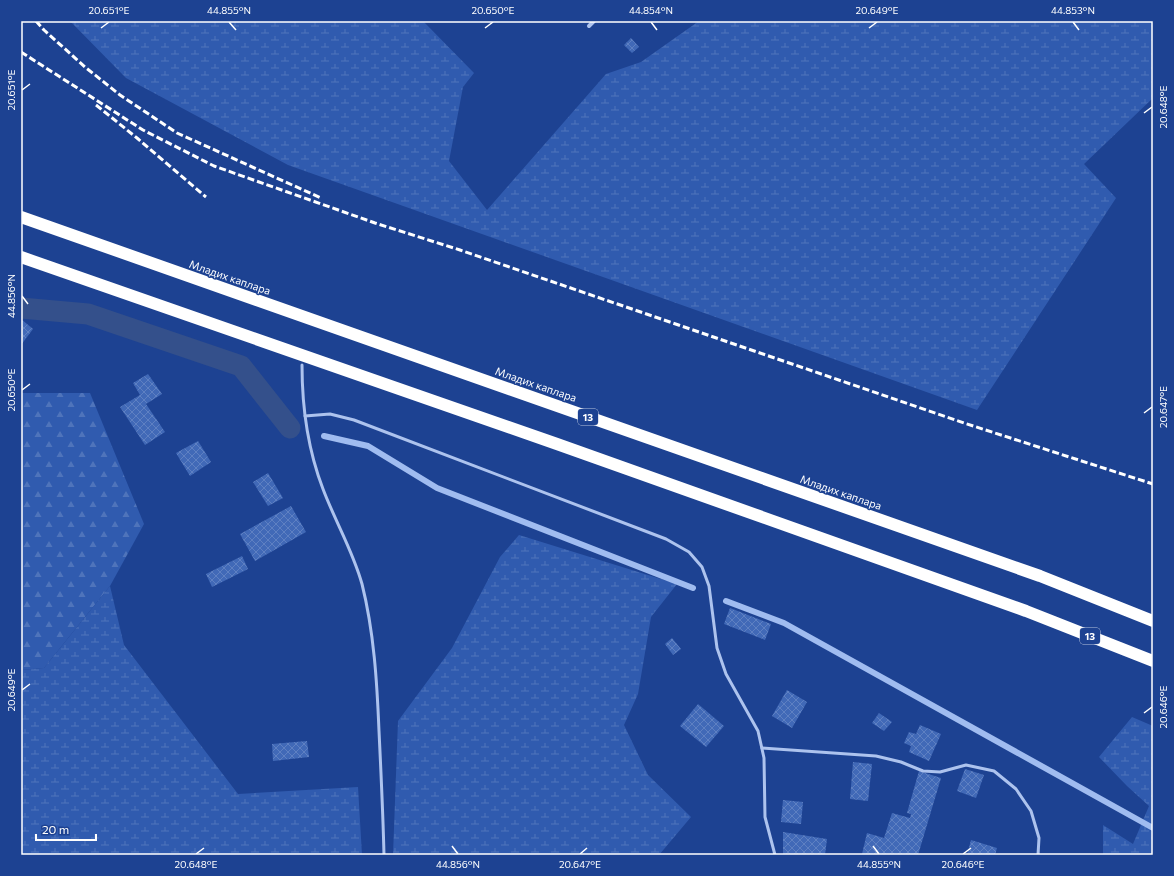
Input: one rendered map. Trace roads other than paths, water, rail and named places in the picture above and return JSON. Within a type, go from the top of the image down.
[{"type":"highway","name":"Младих каплара","points":[[21,217],[1040,576],[1153,621]]},
{"type":"highway","name":"13","points":[[21,257],[565,446],[1026,611],[1153,661]]},
{"type":"street","points":[[589,26],[594,21]]},
{"type":"lane","points":[[302,365],[302,394],[313,460],[323,490],[352,553],[362,584],[369,619],[377,684],[384,855]]},
{"type":"lane","points":[[305,416],[330,414],[354,420],[666,539],[689,552],[702,567],[709,586],[717,648],[726,674],[758,731],[764,758],[765,817],[775,855]]},
{"type":"lane","points":[[762,748],[876,756],[901,762],[923,771],[940,772],[966,765],[994,771],[1016,789],[1031,811],[1039,838],[1038,855]]},
{"type":"waterway","points":[[21,308],[88,314],[241,366],[290,428]]},
{"type":"waterway","points":[[324,436],[368,446],[437,488],[693,588]]},
{"type":"waterway","points":[[726,601],[784,623],[1153,828]]},
{"type":"railway","points":[[36,21],[85,67],[120,95],[177,133],[321,198]]},
{"type":"railway","points":[[21,52],[143,130],[214,166],[375,223],[460,250],[964,423],[1153,484]]},
{"type":"railway","points":[[96,105],[206,197]]}]
